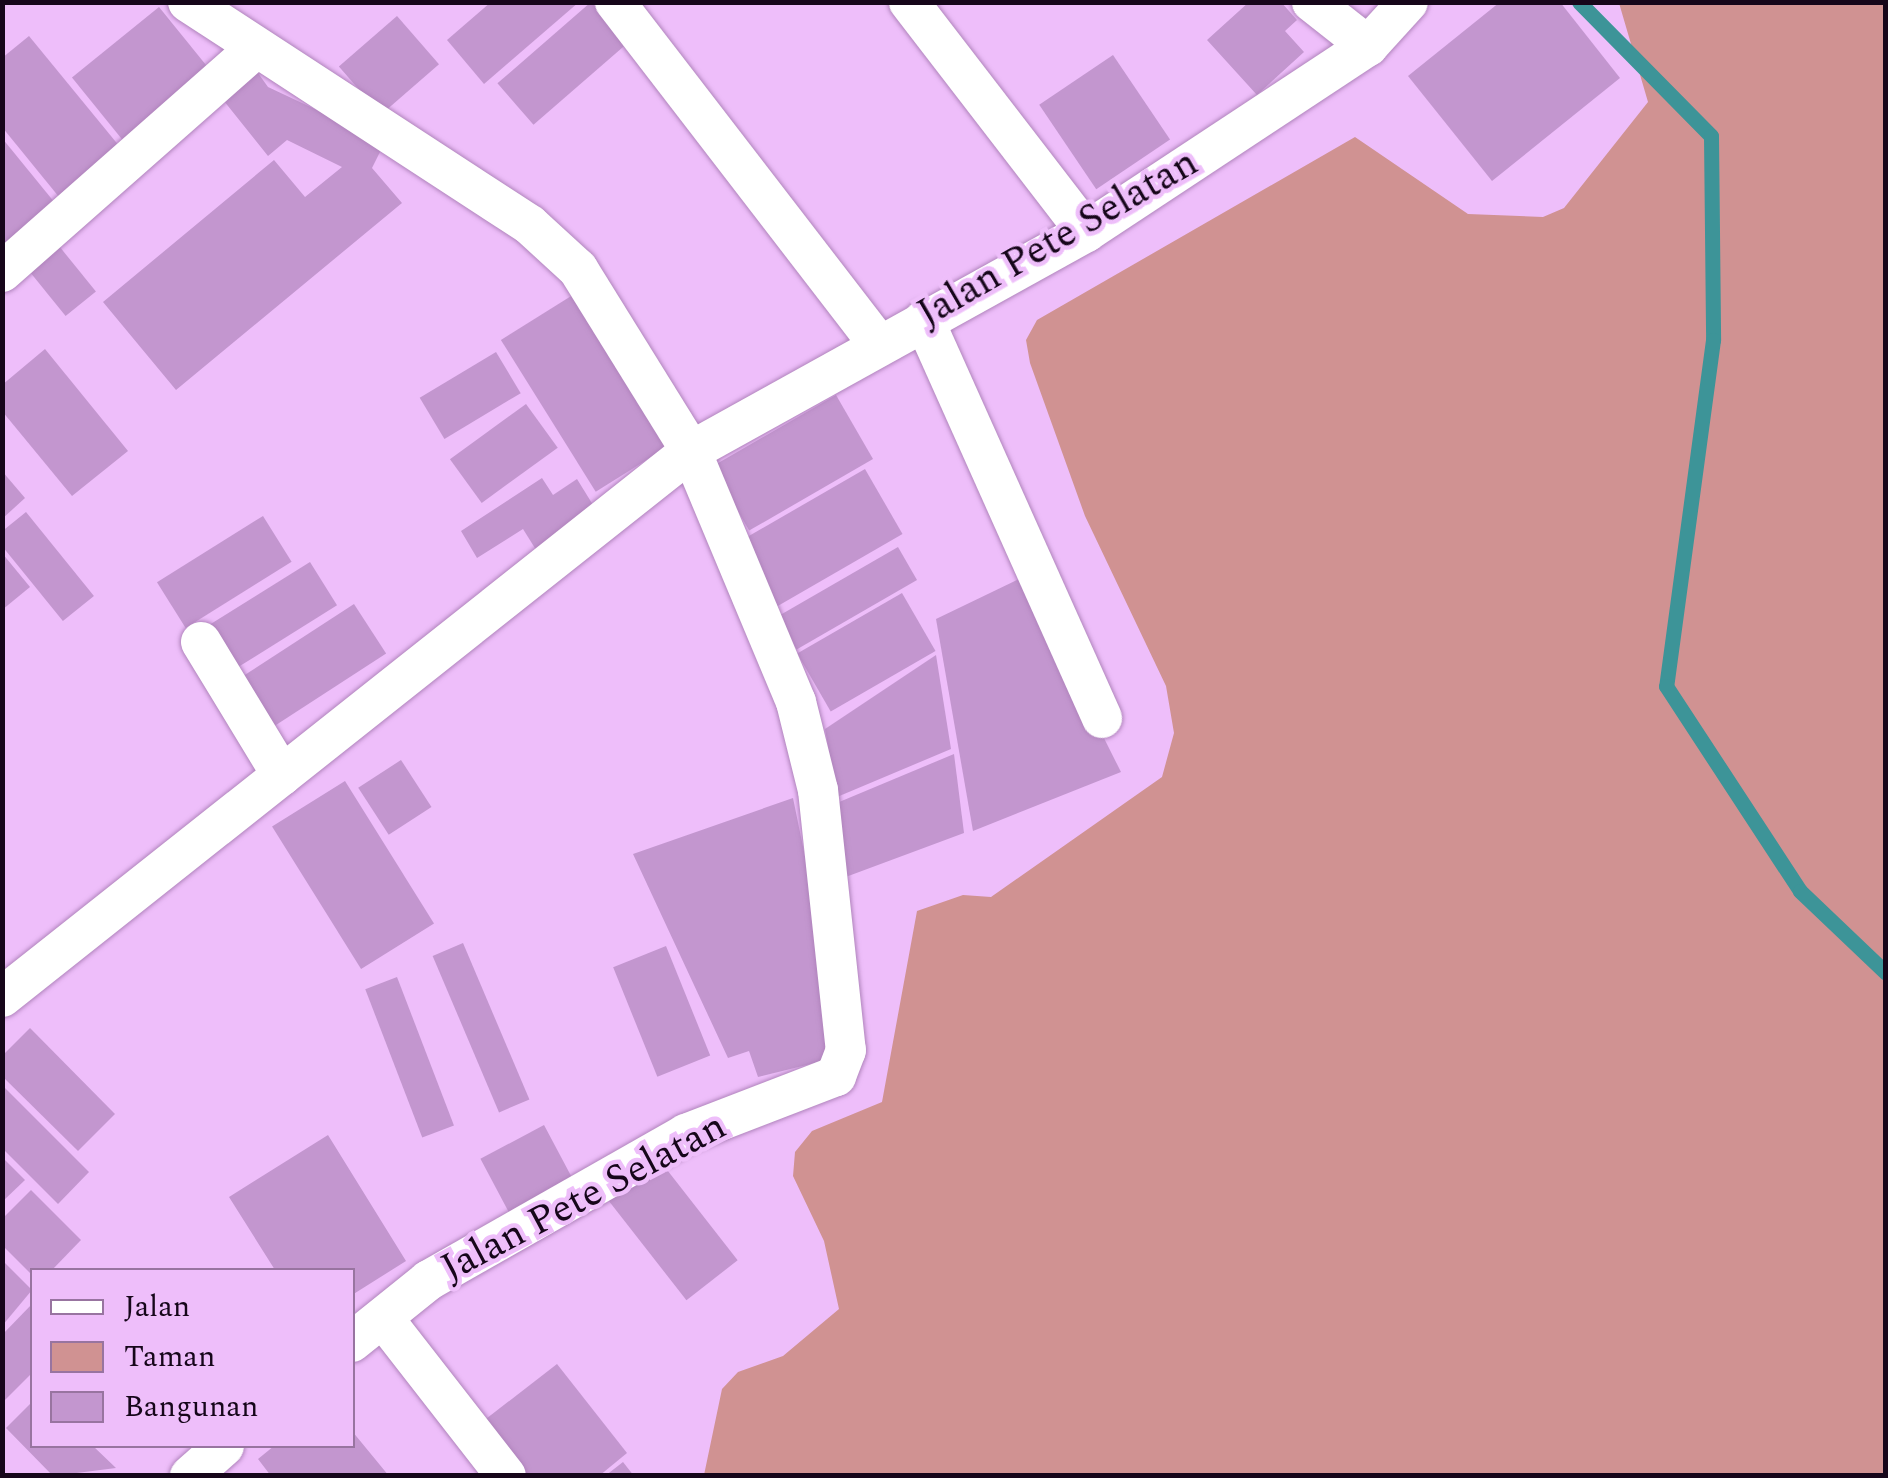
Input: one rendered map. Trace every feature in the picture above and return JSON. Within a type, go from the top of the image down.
[{"type":"street","name":"Jalan Pete Selatan","points":[[188,2],[253,51],[344,100],[558,248],[691,451],[796,702],[818,790],[842,1069],[686,1134],[430,1280],[368,1330]]},
{"type":"street","points":[[615,2],[876,341]]},
{"type":"street","points":[[910,2],[1086,232]]},
{"type":"street","points":[[1312,2],[1368,46]]},
{"type":"street","name":"Jalan Pete Selatan","points":[[2,996],[691,451],[876,341],[924,320],[1086,232],[1368,46],[1406,4]]},
{"type":"street","points":[[2,272],[253,51]]},
{"type":"street","points":[[924,320],[1102,718]]},
{"type":"street","points":[[201,642],[282,775]]},
{"type":"street","points":[[368,1330],[506,1476]]},
{"type":"green space","points":[[1619,3],[1885,3],[1885,1475],[704,1475],[722,1389],[738,1372],[783,1356],[839,1309],[824,1241],[793,1176],[795,1152],[812,1131],[882,1102],[917,911],[963,895],[991,897],[1162,777],[1174,733],[1166,686],[1085,516],[1030,363],[1026,340],[1037,320],[1355,137],[1468,214],[1543,217],[1564,208],[1648,102]]},
{"type":"building","points":[[491,2],[579,2],[484,84],[447,40]]},
{"type":"building","points":[[591,2],[627,44],[533,125],[497,83]]},
{"type":"building","points":[[1249,2],[1281,2],[1297,20],[1285,31],[1304,52],[1257,95],[1207,40]]},
{"type":"building","points":[[1500,2],[1560,2],[1620,78],[1492,181],[1408,76]]},
{"type":"building","points":[[159,7],[212,72],[125,143],[72,77]]},
{"type":"building","points":[[397,16],[439,64],[381,115],[339,67]]},
{"type":"building","points":[[29,36],[120,147],[59,197],[2,127],[2,58]]},
{"type":"building","points":[[1113,55],[1170,140],[1096,189],[1039,105]]},
{"type":"building","points":[[258,73],[268,87],[385,142],[372,168],[402,203],[176,390],[103,302],[274,160],[305,197],[342,167],[287,140],[268,156],[224,101]]},
{"type":"building","points":[[2,138],[55,203],[2,247]]},
{"type":"building","points":[[55,241],[96,292],[66,316],[25,266]]},
{"type":"building","points":[[584,288],[679,440],[596,492],[501,340]]},
{"type":"building","points":[[45,349],[128,451],[72,496],[2,411],[2,385]]},
{"type":"building","points":[[496,352],[521,393],[444,439],[420,398]]},
{"type":"building","points":[[836,395],[873,459],[749,531],[712,466]]},
{"type":"building","points":[[526,404],[558,448],[482,503],[450,459]]},
{"type":"building","points":[[865,469],[902,534],[777,606],[739,542]]},
{"type":"building","points":[[2,471],[25,498],[2,519]]},
{"type":"building","points":[[542,478],[553,495],[577,479],[598,513],[538,553],[523,529],[477,558],[461,531]]},
{"type":"building","points":[[26,512],[94,596],[63,621],[2,546],[2,531]]},
{"type":"building","points":[[263,516],[292,562],[186,628],[157,582]]},
{"type":"building","points":[[898,547],[917,580],[797,649],[778,616]]},
{"type":"building","points":[[2,553],[30,587],[2,610]]},
{"type":"building","points":[[310,562],[337,605],[229,673],[202,629]]},
{"type":"building","points":[[1023,577],[1121,772],[973,831],[936,619]]},
{"type":"building","points":[[902,593],[936,651],[831,712],[797,654]]},
{"type":"building","points":[[354,604],[386,653],[264,733],[232,684]]},
{"type":"building","points":[[936,655],[951,749],[837,797],[825,729]]},
{"type":"building","points":[[954,754],[964,833],[843,878],[832,805]]},
{"type":"building","points":[[401,760],[431,807],[389,835],[358,788]]},
{"type":"building","points":[[345,781],[434,923],[361,969],[272,827]]},
{"type":"building","points":[[793,798],[832,988],[831,1059],[758,1077],[749,1051],[728,1058],[633,854]]},
{"type":"building","points":[[463,943],[529,1099],[499,1112],[433,956]]},
{"type":"building","points":[[666,946],[710,1055],[657,1077],[613,967]]},
{"type":"building","points":[[397,977],[454,1125],[422,1138],[365,989]]},
{"type":"building","points":[[30,1028],[115,1114],[78,1151],[2,1076],[2,1056]]},
{"type":"building","points":[[2,1085],[89,1172],[58,1204],[2,1148]]},
{"type":"building","points":[[544,1125],[572,1178],[509,1212],[480,1159]]},
{"type":"building","points":[[328,1135],[406,1261],[355,1293],[355,1268],[274,1268],[229,1197]]},
{"type":"building","points":[[2,1157],[25,1180],[2,1202]]},
{"type":"building","points":[[657,1157],[738,1260],[686,1300],[606,1197]]},
{"type":"building","points":[[31,1190],[81,1240],[54,1268],[30,1268],[30,1273],[2,1245],[2,1219]]},
{"type":"building","points":[[2,1260],[30,1292],[2,1326]]},
{"type":"building","points":[[30,1306],[30,1375],[2,1403],[2,1335]]},
{"type":"building","points":[[557,1364],[627,1453],[599,1476],[523,1476],[482,1422]]},
{"type":"building","points":[[30,1404],[30,1448],[95,1448],[116,1468],[53,1476],[6,1428]]},
{"type":"building","points":[[355,1435],[389,1476],[271,1476],[258,1459],[272,1448],[355,1448]]},
{"type":"building","points":[[623,1462],[634,1476],[605,1476]]},
{"type":"waterway","points":[[1579,2],[1711,136],[1713,340],[1666,686],[1800,891],[1886,973]]}]
